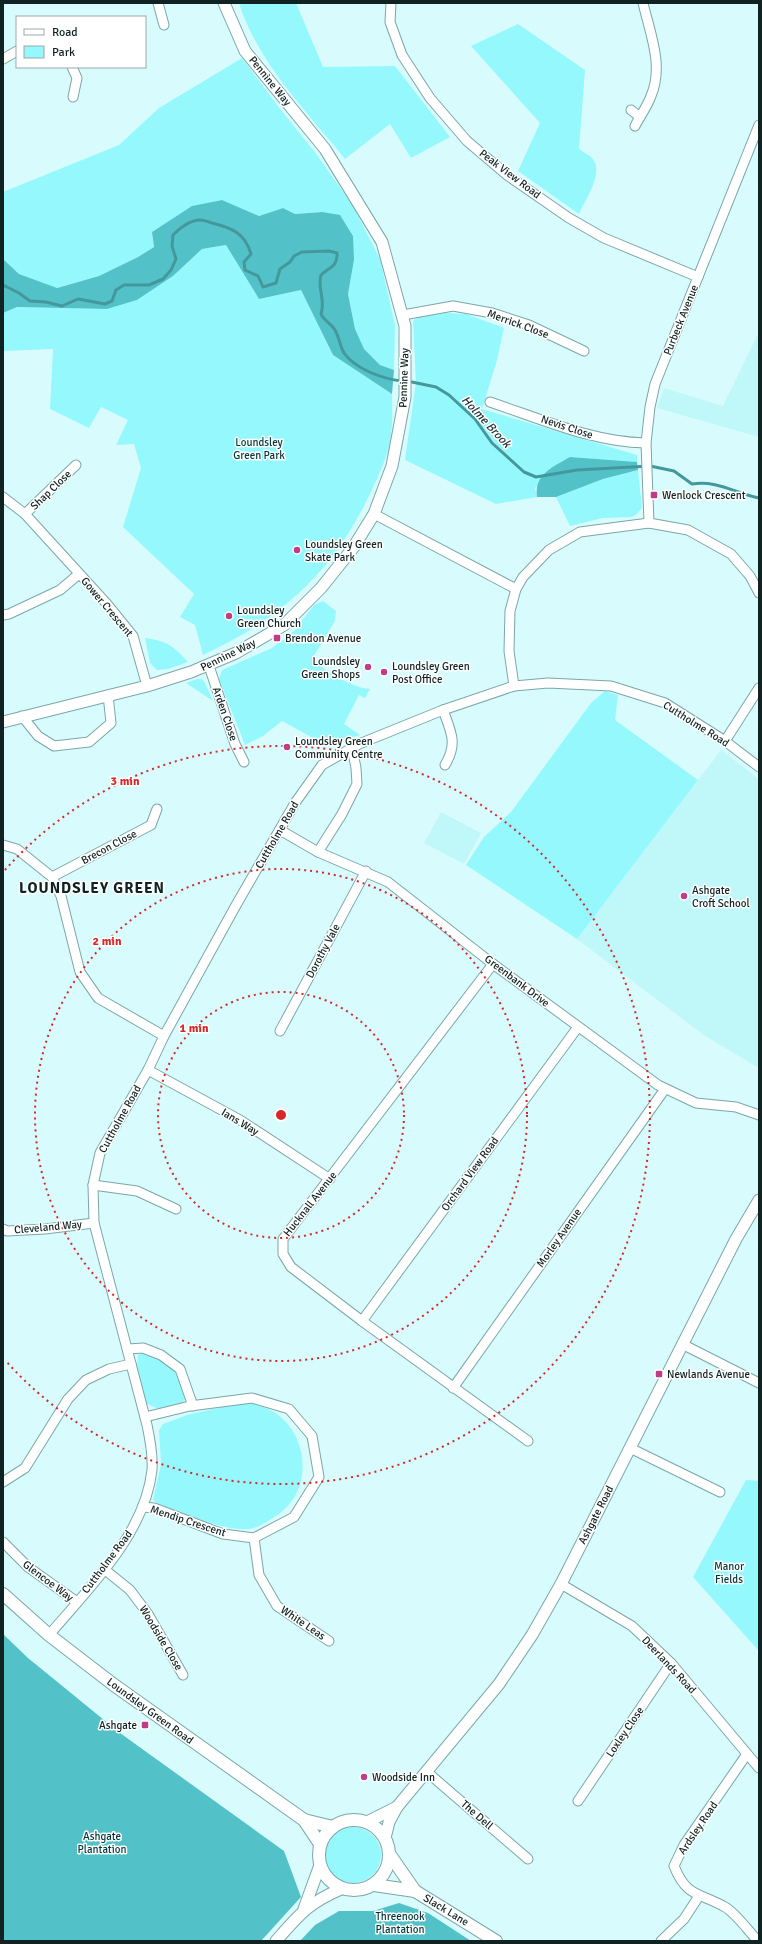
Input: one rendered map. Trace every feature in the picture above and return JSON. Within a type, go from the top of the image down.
[{"type":"main road","name":"Loundsley Green Road","points":[[3,1594],[49,1635],[158,1718],[304,1820],[333,1827]]},
{"type":"main road","name":"Loundsley Green Road","points":[[304,1820],[320,1844]]},
{"type":"main road","points":[[350,1820],[367,1822],[374,1826],[385,1838],[390,1855],[386,1872],[374,1885],[358,1891],[341,1889],[324,1875],[320,1865],[320,1844],[333,1827],[350,1820]]},
{"type":"main road","name":"Slack Lane","points":[[390,1855],[415,1891]]},
{"type":"main road","name":"Slack Lane","points":[[374,1885],[415,1891],[496,1941]]},
{"type":"street","points":[[158,3],[164,25]]},
{"type":"street","name":"Pennine Way","points":[[3,722],[22,716],[147,686],[209,666],[236,653],[284,625],[321,588],[353,548],[374,514],[392,466],[402,417],[405,382],[405,326],[382,242],[325,149],[246,51],[224,3]]},
{"type":"street","name":"Peak View Road","points":[[391,3],[390,22],[402,55],[430,98],[467,141],[507,175],[575,221],[604,238],[698,277]]},
{"type":"street","points":[[634,126],[652,95],[656,77],[656,59],[643,3]]},
{"type":"street","points":[[3,59],[16,52]]},
{"type":"street","points":[[72,68],[77,78],[73,98]]},
{"type":"street","points":[[631,110],[640,116]]},
{"type":"street","name":"Purbeck Avenue","points":[[649,523],[646,443],[650,407],[655,384],[756,139],[759,125]]},
{"type":"street","name":"Merrick Close","points":[[403,315],[453,306],[492,313],[529,325],[584,351]]},
{"type":"street","name":"Nevis Close","points":[[490,402],[596,437],[627,443],[646,443]]},
{"type":"street","name":"Shap Close","points":[[25,514],[76,465]]},
{"type":"street","name":"Gower Crescent","points":[[3,497],[25,514],[107,604],[133,636],[147,686]]},
{"type":"street","points":[[374,514],[516,589]]},
{"type":"street","points":[[514,686],[509,651],[510,611],[516,589],[523,577],[549,550],[580,532],[649,523],[688,530],[731,554],[750,576],[759,593]]},
{"type":"street","name":"Gower Crescent","points":[[3,615],[9,614],[60,590],[79,574]]},
{"type":"street","name":"Arden Close","points":[[209,666],[234,742],[244,762]]},
{"type":"street","name":"Cuttholme Road","points":[[49,1635],[104,1569],[130,1533],[143,1507],[152,1469],[150,1442],[145,1417],[94,1223],[93,1185],[100,1153],[148,1070],[164,1036],[235,907],[295,803],[322,765],[352,748],[443,710],[514,686],[548,683],[611,686],[665,703],[725,741],[759,767]]},
{"type":"street","points":[[725,741],[759,688]]},
{"type":"street","points":[[22,716],[38,736],[54,746],[89,742],[112,723],[108,695]]},
{"type":"street","points":[[443,710],[452,733],[452,752],[446,765]]},
{"type":"street","points":[[318,852],[342,814],[357,784],[356,768],[352,748]]},
{"type":"street","name":"Brecon Close","points":[[52,877],[151,825],[157,809]]},
{"type":"street","name":"Greenbank Drive","points":[[280,830],[318,852],[366,871],[388,882],[493,964],[665,1089],[696,1102],[736,1108],[759,1115]]},
{"type":"street","points":[[3,845],[17,849],[52,877],[61,896],[80,972],[98,998],[164,1036]]},
{"type":"street","name":"Dorothy Vale","points":[[280,1031],[366,871]]},
{"type":"street","name":"Hucknall Avenue","points":[[493,964],[283,1239],[283,1254],[291,1267],[453,1388],[528,1441]]},
{"type":"street","name":"Orchard View Road","points":[[362,1321],[578,1026]]},
{"type":"street","name":"Ians Way","points":[[148,1070],[240,1120],[330,1179]]},
{"type":"street","name":"Morley Avenue","points":[[453,1388],[665,1089]]},
{"type":"street","points":[[93,1185],[138,1191],[176,1209]]},
{"type":"street","name":"Ashgate Road","points":[[385,1838],[389,1822],[398,1807],[499,1684],[532,1635],[561,1584],[736,1239],[759,1200]]},
{"type":"street","name":"Cleveland Way","points":[[3,1229],[7,1231],[45,1229],[94,1223]]},
{"type":"street","points":[[682,1344],[759,1383]]},
{"type":"street","points":[[128,1349],[143,1348],[161,1355],[180,1368],[193,1406]]},
{"type":"street","points":[[3,1482],[25,1468],[68,1400],[86,1380],[109,1369],[131,1364]]},
{"type":"street","points":[[145,1417],[193,1406],[252,1398],[289,1409],[312,1436],[319,1477],[294,1517],[254,1538]]},
{"type":"street","points":[[630,1448],[720,1492]]},
{"type":"street","name":"Mendip Crescent","points":[[143,1507],[154,1508],[223,1534],[254,1538]]},
{"type":"street","name":"White Leas","points":[[254,1538],[259,1575],[277,1606],[329,1641]]},
{"type":"street","name":"Glencoe Way","points":[[3,1542],[28,1567],[77,1602]]},
{"type":"street","name":"Woodside Close","points":[[104,1569],[130,1590],[148,1614],[183,1675]]},
{"type":"street","name":"Deerlands Road","points":[[561,1584],[632,1626],[671,1663],[759,1768]]},
{"type":"street","name":"Loxley Close","points":[[578,1801],[671,1663]]},
{"type":"street","name":"Ardsley Road","points":[[747,1754],[684,1845],[674,1866],[681,1882],[699,1896],[726,1908],[758,1941]]},
{"type":"street","name":"The Dell","points":[[427,1772],[528,1858]]},
{"type":"street","name":"Ashgate Road","points":[[367,1822],[398,1807]]},
{"type":"street","points":[[304,1909],[320,1865]]},
{"type":"street","points":[[276,1941],[304,1909],[322,1897],[341,1889]]},
{"type":"street","points":[[661,1941],[684,1919],[699,1896]]},
{"type":"shaded area","points":[[759,332],[759,437],[657,408],[664,388],[723,406]]},
{"type":"shaded area","name":"Ashgate Croft School","points":[[721,750],[759,779],[759,1068],[705,1036],[577,939]]},
{"type":"shaded area","points":[[441,812],[481,833],[464,864],[424,843]]},
{"type":"green space","points":[[239,3],[296,3],[323,67],[395,66],[450,137],[411,158],[390,124],[345,159],[284,85],[270,65],[247,24]]},
{"type":"green space","points":[[518,24],[585,70],[579,149],[592,158],[596,171],[593,186],[579,214],[518,171],[540,123],[471,46]]},
{"type":"green space","points":[[242,58],[317,155],[353,206],[380,259],[395,325],[394,370],[380,365],[363,349],[355,329],[348,294],[354,260],[322,212],[295,214],[283,208],[259,216],[222,200],[193,206],[152,232],[154,247],[138,257],[99,276],[56,288],[19,274],[3,259],[3,192],[119,145],[159,108]]},
{"type":"green space","points":[[222,200],[259,216],[283,208],[295,214],[322,212],[340,215],[353,236],[354,260],[348,294],[355,329],[364,349],[380,365],[394,370],[392,394],[333,355],[301,290],[259,299],[226,245],[202,249],[173,276],[137,300],[107,309],[17,307],[3,313],[3,259],[19,274],[57,288],[99,276],[138,257],[154,247],[152,232],[192,206]]},
{"type":"green space","name":"Loundsley Green Park","points":[[226,245],[259,299],[301,290],[333,355],[392,394],[392,424],[390,442],[386,457],[370,494],[339,547],[321,570],[281,609],[231,641],[203,655],[195,625],[180,617],[194,594],[123,527],[141,468],[134,444],[116,445],[128,420],[101,407],[89,428],[50,409],[53,349],[3,351],[3,313],[17,307],[107,309],[137,300],[173,276],[202,249]]},
{"type":"green space","points":[[446,313],[466,314],[504,328],[497,360],[482,409],[637,455],[637,462],[570,457],[535,488],[537,497],[496,504],[405,460],[416,382],[413,321],[420,316]]},
{"type":"green space","points":[[570,457],[637,462],[638,470],[603,479],[556,497],[537,497],[538,482],[546,472]]},
{"type":"green space","points":[[638,470],[642,508],[637,514],[632,517],[603,518],[570,526],[556,497],[603,479]]},
{"type":"green space","points":[[323,601],[336,611],[335,621],[312,659],[339,678],[362,688],[370,689],[365,698],[359,695],[344,724],[360,735],[326,745],[282,721],[263,736],[245,745],[219,679],[222,670],[272,648],[295,630],[314,605]]},
{"type":"green space","points":[[145,638],[170,645],[188,662],[168,669],[157,670],[150,663]]},
{"type":"green space","points":[[197,679],[202,679],[205,683],[213,701],[186,683]]},
{"type":"green space","points":[[605,691],[618,695],[615,720],[698,780],[577,939],[466,865],[484,837],[511,812],[591,703]]},
{"type":"green space","points":[[141,1353],[158,1357],[172,1368],[184,1391],[185,1400],[180,1405],[160,1410],[146,1403],[137,1369],[138,1355]]},
{"type":"green space","points":[[243,1402],[255,1404],[277,1414],[286,1422],[300,1447],[302,1475],[299,1488],[293,1500],[283,1511],[258,1526],[249,1529],[238,1529],[217,1525],[186,1516],[153,1500],[161,1464],[159,1430],[163,1424],[187,1415]]},
{"type":"green space","name":"Manor Fields","points":[[746,1480],[759,1481],[759,1651],[693,1577]]},
{"type":"green space","name":"Ashgate Plantation","points":[[3,1634],[28,1658],[120,1733],[284,1851],[301,1897],[261,1941],[3,1941]]},
{"type":"green space","points":[[353,1827],[364,1829],[373,1835],[379,1844],[381,1855],[379,1866],[373,1875],[364,1881],[353,1883],[342,1881],[333,1875],[327,1866],[325,1855],[327,1844],[333,1835],[342,1829]]},
{"type":"green space","name":"Threenook Plantation","points":[[399,1903],[428,1913],[471,1941],[300,1941],[315,1925],[339,1911],[373,1911]]},
{"type":"waterway","name":"Holme Brook","points":[[3,285],[19,293],[30,301],[46,302],[62,306],[78,299],[105,304],[112,301],[116,290],[124,285],[149,285],[163,279],[171,270],[176,259],[172,246],[173,235],[188,223],[196,220],[205,221],[232,229],[241,236],[251,254],[244,262],[245,270],[258,276],[263,287],[276,283],[280,269],[290,262],[294,256],[302,252],[329,251],[337,253],[337,258],[334,264],[321,275],[320,285],[323,304],[321,314],[335,330],[344,353],[355,364],[386,378],[402,381]]},
{"type":"waterway","name":"Holme Brook","points":[[407,381],[436,387],[449,395],[475,419],[492,443],[524,472],[536,477],[577,470],[650,466],[674,471],[692,484],[701,483],[718,485],[759,498]]},
{"type":"place","name":"Wenlock Crescent","points":[[654,495]]},
{"type":"place","name":"Loundsley Green Skate Park","points":[[297,550]]},
{"type":"place","name":"Loundsley Green Church","points":[[229,616]]},
{"type":"place","name":"Brendon Avenue","points":[[277,638]]},
{"type":"place","name":"Loundsley Green Shops","points":[[368,667]]},
{"type":"place","name":"Loundsley Green Post Office","points":[[384,672]]},
{"type":"place","name":"Loundsley Green Community Centre","points":[[287,747]]},
{"type":"place","name":"Ashgate Croft School","points":[[684,896]]},
{"type":"place","name":"Newlands Avenue","points":[[659,1374]]},
{"type":"place","name":"Ashgate","points":[[145,1725]]},
{"type":"place","name":"Woodside Inn","points":[[364,1777]]},
{"type":"district","name":"LOUNDSLEY GREEN","points":[[92,888]]}]
